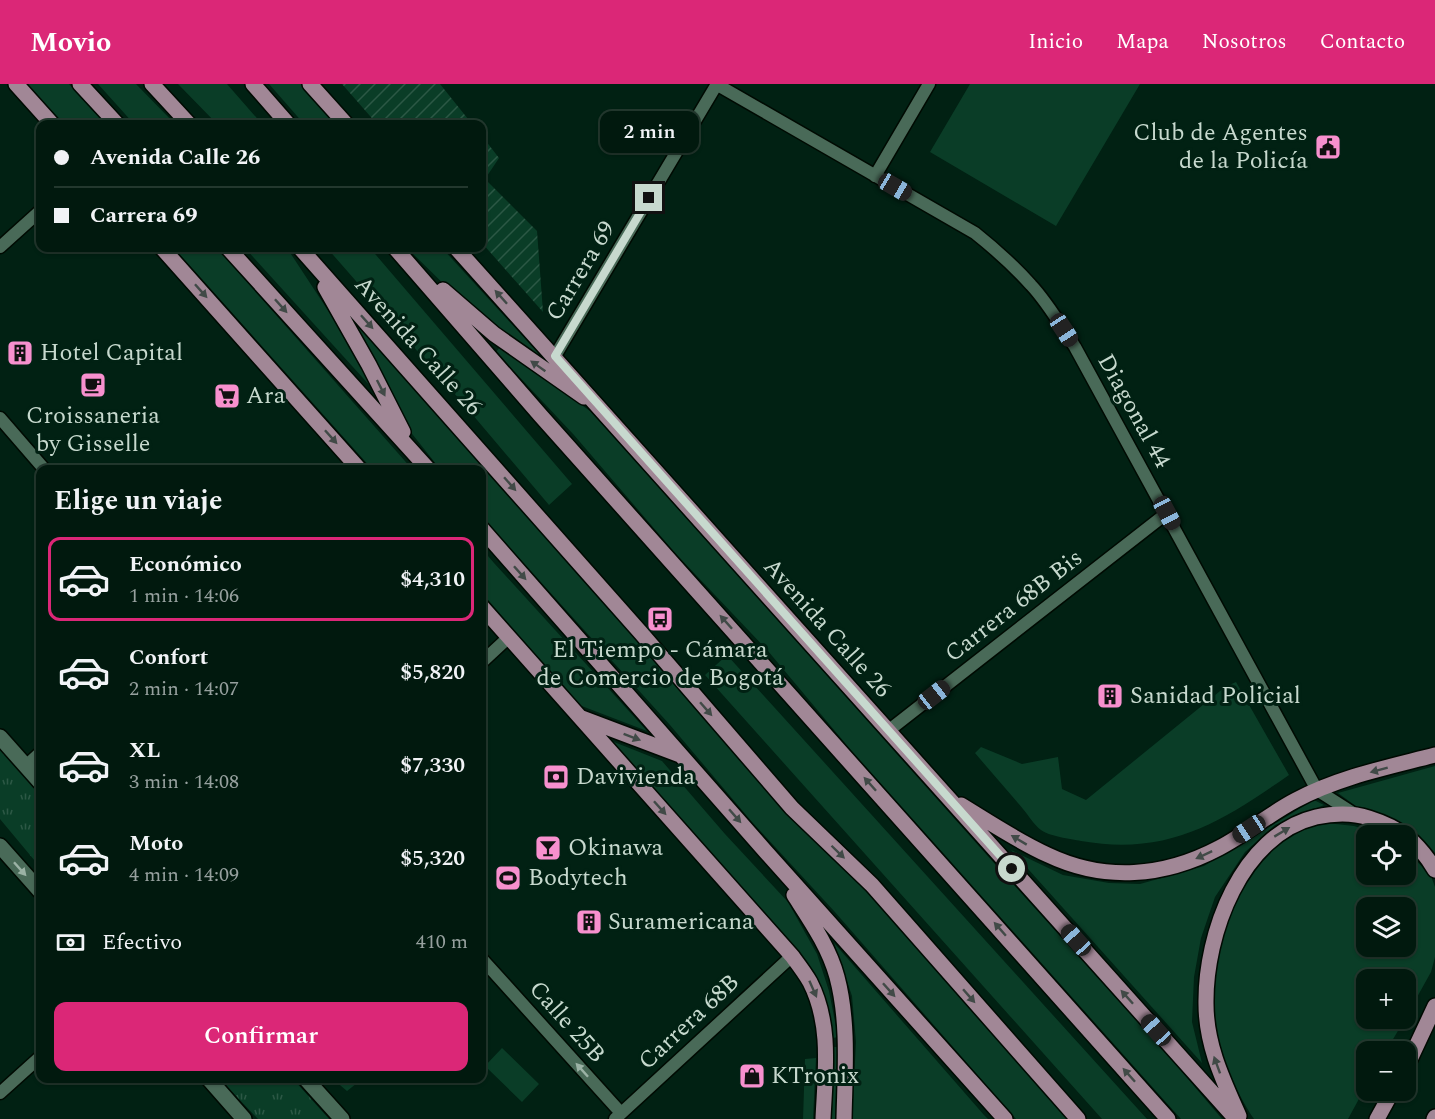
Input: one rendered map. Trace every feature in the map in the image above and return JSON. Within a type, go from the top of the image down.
[{"type":"main road","points":[[16,84],[48,120]]},
{"type":"main road","points":[[80,84],[113,120]]},
{"type":"main road","points":[[152,84],[185,120]]},
{"type":"main road","points":[[252,84],[284,120]]},
{"type":"main road","points":[[310,84],[342,120]]},
{"type":"main road","points":[[166,252],[356,465]]},
{"type":"main road","points":[[232,252],[424,465]]},
{"type":"main road","points":[[302,252],[335,302],[416,456]]},
{"type":"main road","name":"Avenida Calle 26","points":[[303,252],[595,580],[792,808],[872,885],[1078,1119]]},
{"type":"main road","name":"Avenida Calle 26","points":[[398,252],[541,416],[1168,1119]]},
{"type":"main road","points":[[400,252],[494,334],[604,410]]},
{"type":"main road","name":"Avenida Calle 26","points":[[460,252],[604,410],[1236,1119]]},
{"type":"main road","points":[[486,534],[1005,1119]]},
{"type":"main road","points":[[486,612],[792,956],[809,981],[823,1018],[825,1053],[823,1119]]},
{"type":"main road","points":[[580,717],[683,756]]},
{"type":"main road","points":[[948,798],[1049,856],[1108,872],[1152,872],[1199,858],[1222,847],[1296,800],[1317,790],[1435,755]]},
{"type":"main road","points":[[1241,1119],[1219,1071],[1211,1047],[1207,1025],[1206,989],[1220,920],[1244,871],[1276,834],[1303,820],[1353,813],[1389,824],[1407,835],[1425,853],[1435,870]]},
{"type":"main road","points":[[766,852],[812,923],[836,975],[843,1007],[844,1119]]},
{"type":"main road","points":[[1416,1050],[1435,1006]]},
{"type":"main road","points":[[1377,1119],[1387,1101]]},
{"type":"street","name":"Diagonal 44","points":[[716,84],[975,233],[1032,285],[1075,347],[1317,790],[1353,813]]},
{"type":"street","name":"Carrera 69","points":[[555,356],[716,84]]},
{"type":"street","points":[[875,176],[929,84]]},
{"type":"street","points":[[0,247],[36,215]]},
{"type":"street","points":[[0,418],[41,465]]},
{"type":"street","name":"Carrera 68B Bis","points":[[888,731],[1167,513]]},
{"type":"street","points":[[486,658],[509,638]]},
{"type":"street","points":[[0,737],[36,777]]},
{"type":"street","points":[[26,766],[36,757]]},
{"type":"street","points":[[0,846],[36,886]]},
{"type":"street","name":"Carrera 68B","points":[[618,1116],[792,956]]},
{"type":"street","name":"Calle 25B","points":[[486,964],[618,1116]]},
{"type":"street","points":[[0,1093],[36,1061]]},
{"type":"street","points":[[212,1083],[244,1119]]},
{"type":"street","points":[[310,1083],[342,1119]]},
{"type":"green space","points":[[27,84],[69,84],[101,120],[60,120]]},
{"type":"green space","points":[[98,84],[136,84],[171,120],[130,120]]},
{"type":"green space","points":[[178,84],[227,84],[258,120],[213,120]]},
{"type":"green space","points":[[269,84],[301,84],[332,120],[300,120]]},
{"type":"green space","points":[[342,84],[440,84],[469,120],[374,120]]},
{"type":"green space","points":[[970,84],[1140,84],[1056,226],[930,152]]},
{"type":"green space","points":[[486,141],[499,158],[486,178]]},
{"type":"green space","points":[[486,180],[537,231],[543,312],[486,248]]},
{"type":"green space","points":[[178,252],[221,252],[408,465],[368,465]]},
{"type":"green space","points":[[249,252],[290,252],[352,347],[372,388]]},
{"type":"green space","points":[[331,252],[373,252],[572,484],[549,505]]},
{"type":"green space","points":[[411,252],[446,252],[540,355],[510,340],[461,301]]},
{"type":"green space","points":[[355,316],[483,465],[437,465],[409,430],[352,320]]},
{"type":"green space","points":[[500,347],[590,411],[1166,1053],[1222,1119],[1181,1119],[850,749],[768,651],[676,554],[574,435],[496,352]]},
{"type":"green space","points":[[486,468],[781,806],[874,899],[977,1017],[1071,1119],[1016,1119],[834,911],[752,822],[670,725],[486,521]]},
{"type":"green space","points":[[486,554],[647,731],[579,705],[486,598]]},
{"type":"green space","points":[[727,655],[1147,1119],[1102,1119],[705,675]]},
{"type":"green space","points":[[1236,682],[1289,775],[1216,821],[1192,832],[1167,839],[1140,844],[1112,844],[1081,841],[1044,832],[1036,826],[975,753],[981,747],[1022,764],[1058,757],[1062,789],[1086,800],[1225,687]]},
{"type":"green space","points":[[604,738],[662,761],[788,902],[817,954],[829,991],[838,1037],[833,1038],[820,989]]},
{"type":"green space","points":[[0,748],[36,789],[36,862],[0,819]]},
{"type":"green space","points":[[1435,766],[1435,853],[1416,834],[1416,825],[1402,825],[1391,818],[1357,807],[1338,793]]},
{"type":"green space","points":[[1314,800],[1324,805],[1275,825],[1245,852],[1215,897],[1201,938],[1194,977],[1192,1022],[1202,1063],[1011,850],[1063,875],[1109,883],[1140,884],[1204,866]]},
{"type":"green space","points":[[1327,823],[1356,827],[1356,885],[1416,885],[1416,860],[1431,876],[1435,887],[1435,957],[1431,972],[1416,999],[1416,969],[1356,969],[1356,1029],[1399,1029],[1392,1041],[1356,1041],[1356,1101],[1358,1101],[1348,1119],[1254,1119],[1241,1097],[1215,1039],[1210,1004],[1216,965],[1227,921],[1246,880],[1274,845],[1292,832]]},
{"type":"green space","points":[[834,943],[988,1119],[852,1119],[856,1042],[852,996]]},
{"type":"green space","points":[[833,1047],[838,1047],[835,1119],[830,1119]]},
{"type":"green space","points":[[502,1048],[539,1084],[522,1102],[486,1065]]},
{"type":"green space","points":[[816,1058],[813,1119],[803,1119],[805,1059]]},
{"type":"green space","points":[[224,1083],[297,1083],[329,1119],[258,1119]]},
{"type":"green space","points":[[338,1083],[357,1083],[347,1091]]},
{"type":"place","name":"Club de Agentes de la Policía","points":[[1328,147]]},
{"type":"place","name":"Hotel Capital","points":[[20,353]]},
{"type":"place","name":"Croissaneria by Gisselle","points":[[93,385]]},
{"type":"place","name":"Ara","points":[[227,396]]},
{"type":"place","name":"El Tiempo - Cámara de Comercio de Bogotá","points":[[660,619]]},
{"type":"place","name":"Sanidad Policial","points":[[1110,696]]},
{"type":"place","name":"Davivienda","points":[[556,777]]},
{"type":"place","name":"Okinawa","points":[[548,848]]},
{"type":"place","name":"Bodytech","points":[[508,878]]},
{"type":"place","name":"Suramericana","points":[[589,922]]},
{"type":"place","name":"KTronix","points":[[752,1076]]},
{"type":"route","points":[[649,198],[555,356],[1012,869]]}]
